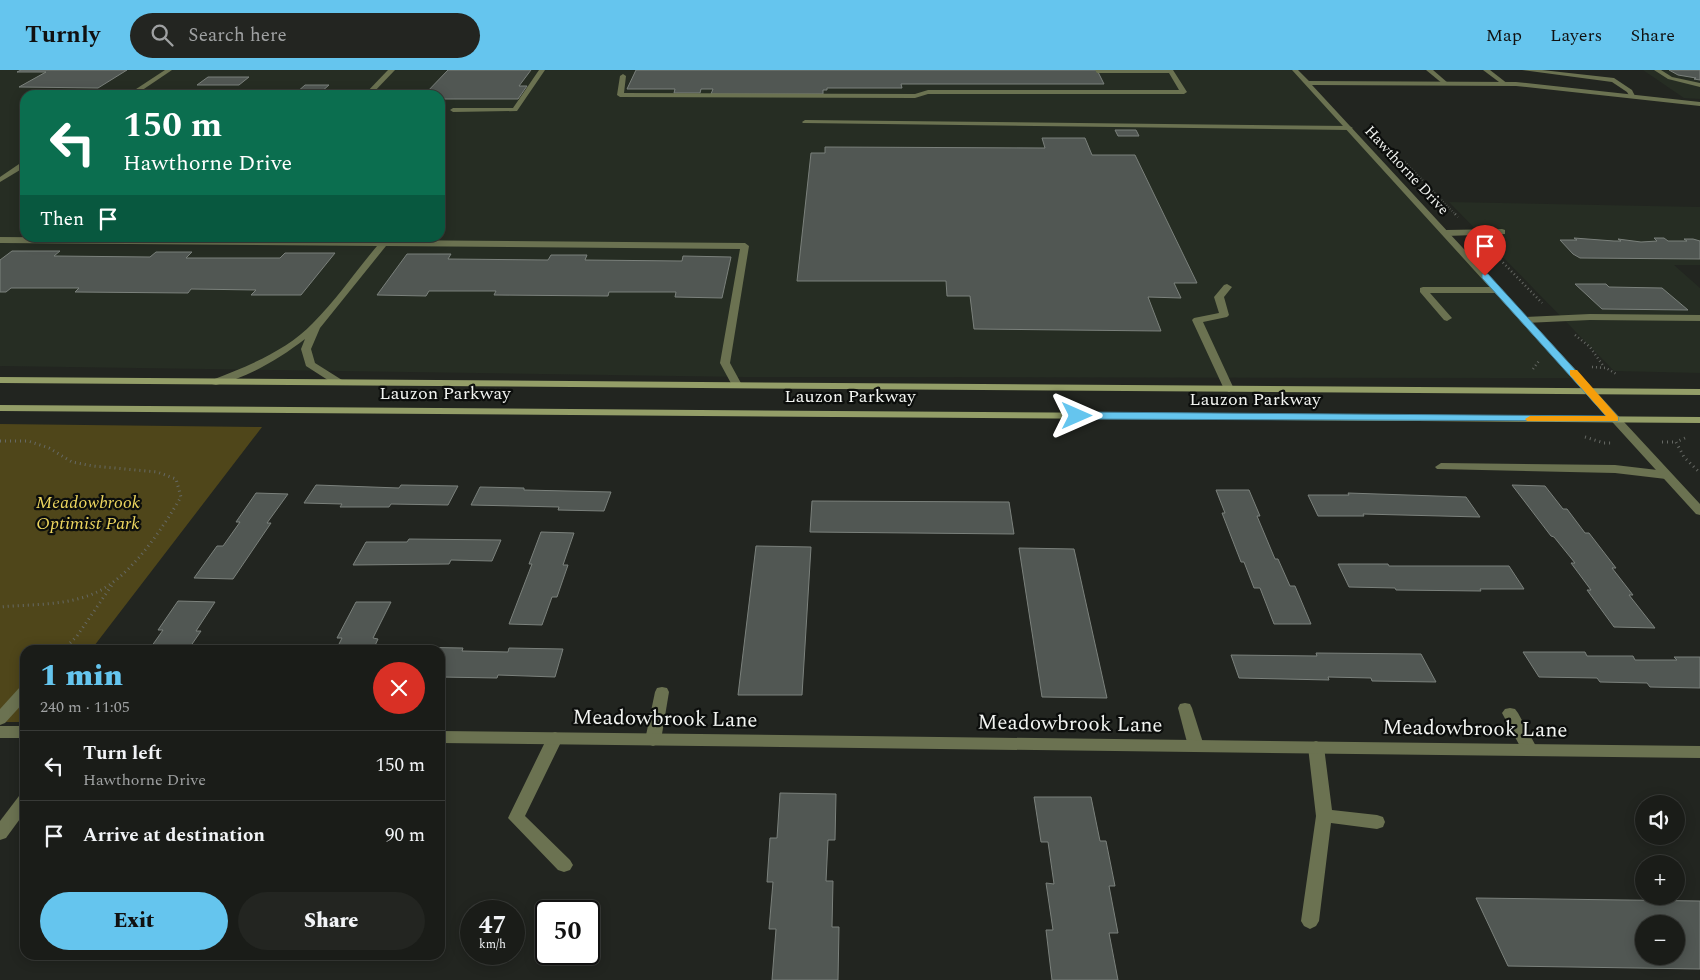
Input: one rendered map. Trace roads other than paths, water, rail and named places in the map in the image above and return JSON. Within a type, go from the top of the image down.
[{"type":"main road","name":"Lauzon Parkway","points":[[0,380],[1700,392]]},
{"type":"main road","name":"Lauzon Parkway","points":[[0,408],[1700,420]]},
{"type":"street","points":[[139,90],[169,70]]},
{"type":"street","points":[[372,90],[392,70]]},
{"type":"street","points":[[453,110],[515,110],[542,70]]},
{"type":"street","name":"Hawthorne Drive","points":[[1295,70],[1700,511]]},
{"type":"street","points":[[1430,70],[1445,83]]},
{"type":"street","points":[[1486,70],[1505,84]]},
{"type":"street","points":[[1525,70],[1614,75]]},
{"type":"street","points":[[1561,70],[1614,75],[1630,91],[1632,96]]},
{"type":"street","points":[[1657,70],[1670,78],[1700,85]]},
{"type":"street","points":[[623,76],[620,95],[915,96],[928,92],[1184,92],[1171,71],[1097,71]]},
{"type":"street","points":[[1307,83],[1505,84],[1700,104]]},
{"type":"street","points":[[1686,90],[1700,90]]},
{"type":"street","points":[[805,122],[1349,128]]},
{"type":"street","points":[[0,180],[20,167]]},
{"type":"street","points":[[1446,233],[1502,232]]},
{"type":"street","points":[[0,240],[20,240]]},
{"type":"street","points":[[256,242],[745,246],[725,363],[736,385]]},
{"type":"street","points":[[216,382],[252,368],[283,351],[316,326],[384,243]]},
{"type":"street","points":[[1227,287],[1219,297],[1224,315],[1197,320],[1229,389]]},
{"type":"street","points":[[1447,318],[1423,290],[1498,290]]},
{"type":"street","points":[[1525,320],[1590,317],[1700,318]]},
{"type":"street","points":[[316,326],[306,349],[310,364],[338,382]]},
{"type":"street","points":[[1441,467],[1615,469],[1666,475]]},
{"type":"street","points":[[653,740],[662,692]]},
{"type":"street","points":[[0,719],[20,697]]},
{"type":"street","points":[[1185,708],[1196,746]]},
{"type":"street","points":[[1510,713],[1530,750]]},
{"type":"street","points":[[0,732],[20,732]]},
{"type":"street","name":"Meadowbrook Lane","points":[[445,737],[1700,752]]},
{"type":"street","points":[[555,738],[516,818],[564,865]]},
{"type":"street","points":[[1310,921],[1324,816],[1316,747]]},
{"type":"street","points":[[0,833],[20,809]]},
{"type":"street","points":[[1324,816],[1377,822]]},
{"type":"park label","name":"Meadowbrook Optimist Park","points":[[88,512]]}]
